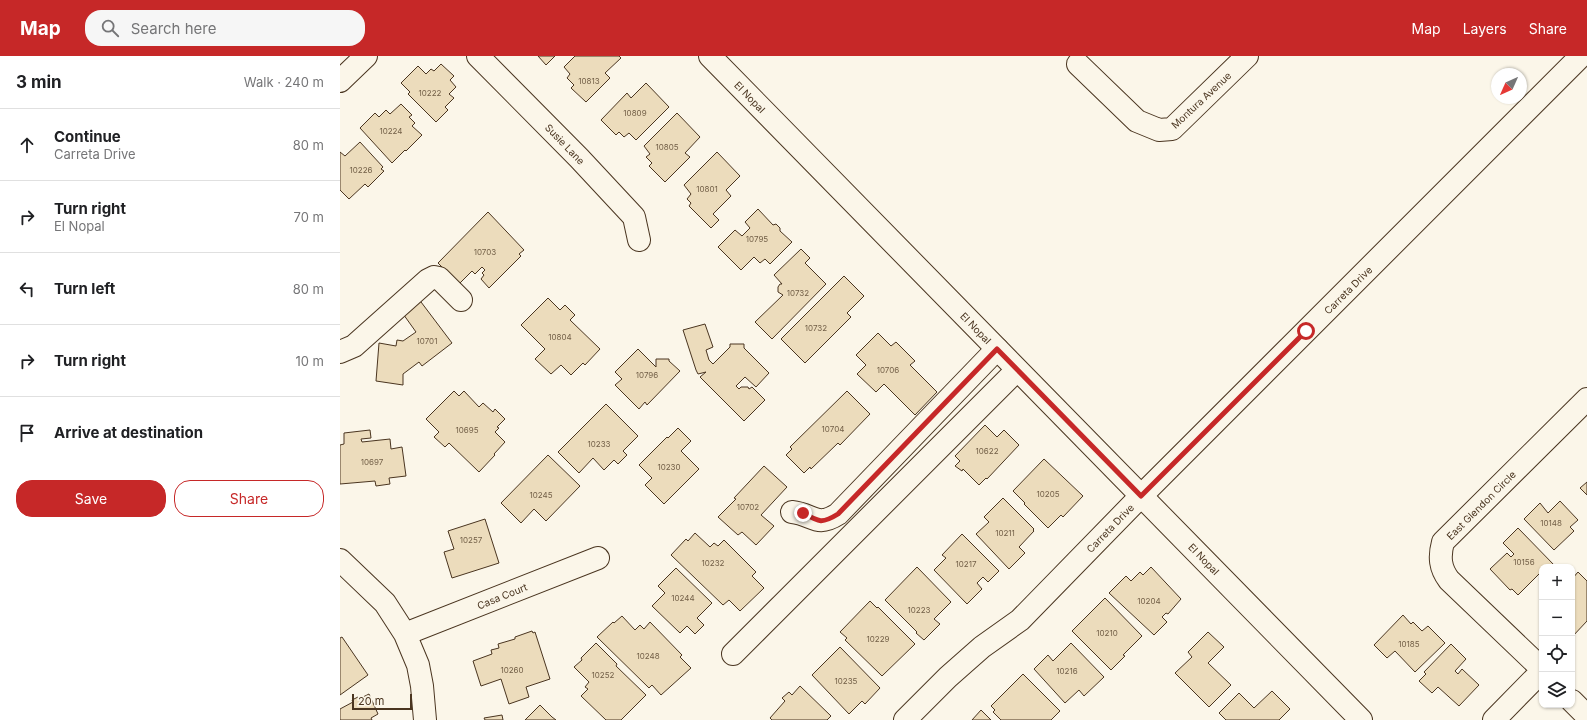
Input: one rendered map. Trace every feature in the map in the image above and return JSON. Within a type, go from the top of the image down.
[{"type":"street","points":[[340,81],[366,56]]},
{"type":"street","name":"Susie Lane","points":[[478,56],[579,158],[634,217],[639,240]]},
{"type":"street","name":"Montura Avenue","points":[[1078,64],[1137,121],[1159,130],[1172,129],[1246,56]]},
{"type":"street","name":"Carreta Drive","points":[[904,720],[952,673],[982,647],[1020,620],[1141,496],[1581,56]]},
{"type":"street","name":"El Nopal","points":[[712,57],[1361,720]]},
{"type":"street","points":[[340,352],[354,346],[428,280],[434,277],[439,278],[461,300]]},
{"type":"street","points":[[792,512],[803,513],[818,521],[830,520],[838,514],[997,349]]},
{"type":"street","points":[[733,654],[1017,370]]},
{"type":"street","name":"East Glendon Circle","points":[[1539,667],[1449,580],[1444,573],[1441,564],[1441,549],[1443,542],[1587,399]]},
{"type":"street","name":"Casa Court","points":[[405,634],[598,558]]},
{"type":"street","points":[[340,560],[385,603],[405,634],[418,665],[422,686],[425,720]]},
{"type":"street","points":[[1494,720],[1540,672]]},
{"type":"street","points":[[1575,703],[1587,716]]},
{"type":"building","points":[[538,56],[555,56],[546,65]]},
{"type":"building","points":[[575,56],[619,56],[621,58],[605,73],[610,78],[586,102],[571,88],[574,85],[567,78],[570,74],[564,67]]},
{"type":"building","points":[[441,64],[454,76],[450,80],[456,87],[449,94],[454,98],[445,107],[448,110],[436,122],[408,94],[410,92],[401,83],[418,66],[426,74],[431,69],[434,71]]},
{"type":"building","points":[[646,83],[669,107],[636,140],[629,133],[624,137],[619,132],[616,135],[601,120],[627,93],[631,98]]},
{"type":"building","points":[[401,104],[412,115],[409,117],[415,123],[412,126],[422,135],[392,163],[360,128],[375,113],[379,117],[386,110],[390,114]]},
{"type":"building","points":[[677,113],[700,137],[685,153],[690,157],[665,182],[649,166],[652,163],[646,157],[650,154],[644,146]]},
{"type":"building","points":[[360,142],[383,167],[381,169],[384,171],[368,187],[365,184],[349,199],[340,190],[340,152],[345,156]]},
{"type":"building","points":[[717,152],[740,176],[726,190],[731,196],[713,214],[719,220],[711,228],[689,206],[691,203],[687,199],[691,194],[684,185]]},
{"type":"building","points":[[758,209],[773,225],[776,224],[780,228],[780,231],[792,242],[770,264],[765,259],[760,263],[754,257],[741,270],[718,247],[735,230],[742,236],[750,228],[745,222]]},
{"type":"building","points":[[488,212],[524,250],[519,254],[521,256],[489,288],[481,279],[484,275],[482,273],[485,270],[482,267],[475,274],[472,271],[459,284],[438,263]]},
{"type":"building","points":[[801,249],[810,258],[805,263],[826,284],[772,339],[755,322],[783,295],[778,292],[778,287],[782,284],[774,275]]},
{"type":"building","points":[[844,276],[864,296],[847,313],[851,317],[805,363],[781,339]]},
{"type":"building","points":[[418,298],[452,343],[422,366],[419,362],[403,374],[403,385],[376,381],[379,343],[396,346],[397,340],[403,341],[416,332],[401,311]]},
{"type":"building","points":[[548,298],[560,310],[565,305],[575,315],[570,320],[600,349],[585,365],[583,363],[571,375],[561,365],[551,374],[535,359],[545,349],[521,325]]},
{"type":"building","points":[[705,324],[713,347],[706,350],[709,360],[713,364],[730,347],[730,344],[744,344],[744,348],[769,373],[756,387],[745,377],[736,386],[739,389],[741,387],[748,387],[749,389],[752,387],[765,400],[744,421],[700,377],[706,372],[698,374],[696,370],[683,330]]},
{"type":"building","points":[[878,333],[891,346],[896,342],[915,361],[910,365],[937,392],[915,415],[884,384],[876,392],[857,374],[866,365],[856,355]]},
{"type":"building","points":[[638,349],[656,367],[656,359],[669,359],[669,361],[680,371],[647,405],[645,402],[639,409],[615,385],[622,379],[615,372]]},
{"type":"building","points":[[454,391],[459,396],[464,391],[479,407],[483,403],[493,412],[495,409],[505,419],[497,427],[499,428],[495,432],[505,442],[479,472],[449,443],[445,447],[434,437],[439,432],[426,419]]},
{"type":"building","points":[[847,391],[870,414],[840,445],[838,443],[811,469],[810,467],[804,473],[786,455],[792,449],[790,447]]},
{"type":"building","points":[[606,404],[638,436],[623,451],[627,455],[618,464],[614,460],[604,470],[593,458],[579,473],[558,452]]},
{"type":"building","points":[[985,425],[997,437],[1004,430],[1019,445],[987,479],[986,478],[979,485],[963,469],[962,471],[955,466],[960,461],[955,456]]},
{"type":"building","points":[[678,428],[691,441],[681,451],[699,469],[664,504],[645,485],[652,478],[639,465]]},
{"type":"building","points":[[370,430],[371,438],[361,439],[362,442],[390,439],[391,449],[402,447],[406,476],[389,478],[390,484],[376,486],[375,481],[340,484],[340,445],[344,444],[344,433]]},
{"type":"building","points":[[548,455],[580,486],[546,521],[534,509],[521,523],[501,503]]},
{"type":"building","points":[[1044,459],[1083,496],[1063,517],[1061,515],[1048,528],[1013,491]]},
{"type":"building","points":[[764,466],[787,487],[761,515],[774,526],[756,545],[742,532],[738,535],[718,517],[736,499],[734,498]]},
{"type":"building","points":[[1587,482],[1587,495],[1580,488]]},
{"type":"building","points":[[1003,498],[1034,529],[1034,531],[1019,547],[1025,553],[1009,569],[976,534],[989,522],[984,517]]},
{"type":"building","points":[[1560,501],[1578,520],[1570,527],[1574,531],[1554,550],[1524,519],[1540,503],[1548,513]]},
{"type":"building","points":[[485,519],[499,563],[452,578],[444,552],[454,549],[448,531]]},
{"type":"building","points":[[1518,528],[1553,564],[1539,564],[1539,574],[1518,595],[1512,589],[1510,590],[1490,569],[1507,553],[1511,557],[1514,554],[1503,543]]},
{"type":"building","points":[[695,533],[710,547],[714,543],[718,546],[724,540],[756,572],[752,576],[764,588],[740,611],[729,600],[723,605],[671,555],[686,539],[688,541]]},
{"type":"building","points":[[962,534],[999,571],[988,582],[983,577],[977,583],[982,589],[967,604],[934,570],[946,558],[942,555]]},
{"type":"building","points":[[917,567],[951,602],[934,619],[940,624],[924,640],[885,600]]},
{"type":"building","points":[[1151,567],[1181,599],[1168,614],[1166,613],[1162,617],[1167,622],[1154,635],[1109,593],[1126,576],[1131,581],[1140,572],[1143,575]]},
{"type":"building","points":[[676,568],[712,603],[697,618],[704,625],[695,634],[687,626],[680,633],[652,606],[665,593],[658,586]]},
{"type":"building","points":[[1578,572],[1587,581],[1587,621],[1575,634],[1575,600],[1575,576]]},
{"type":"building","points":[[1105,598],[1142,636],[1123,655],[1125,656],[1111,670],[1072,631]]},
{"type":"building","points":[[870,601],[915,644],[882,676],[845,640],[847,638],[840,632]]},
{"type":"building","points":[[1403,615],[1411,624],[1413,622],[1422,631],[1428,626],[1445,643],[1415,672],[1395,651],[1387,658],[1374,645]]},
{"type":"building","points":[[622,616],[635,630],[640,625],[644,629],[650,622],[682,655],[680,657],[691,668],[661,695],[652,685],[649,688],[597,637]]},
{"type":"building","points":[[532,631],[533,633],[535,632],[550,679],[526,687],[529,697],[509,704],[501,679],[481,686],[473,661],[492,654],[491,650],[499,648],[498,644],[515,639],[515,637]]},
{"type":"building","points":[[1208,632],[1224,647],[1208,663],[1231,685],[1209,707],[1175,673],[1192,657],[1188,652]]},
{"type":"building","points":[[342,637],[368,675],[340,695],[340,638]]},
{"type":"building","points":[[596,643],[617,664],[616,666],[646,695],[621,720],[606,720],[581,696],[588,689],[585,687],[589,682],[574,667]]},
{"type":"building","points":[[1071,643],[1104,677],[1084,696],[1079,690],[1065,703],[1034,669],[1048,655],[1053,661]]},
{"type":"building","points":[[1451,644],[1466,659],[1455,671],[1458,674],[1462,669],[1479,685],[1459,706],[1438,687],[1432,693],[1419,681],[1426,674],[1424,672]]},
{"type":"building","points":[[840,647],[880,688],[865,704],[862,701],[849,714],[812,675]]},
{"type":"building","points":[[1023,674],[1060,711],[1051,720],[1001,720],[993,712],[995,710],[991,706]]},
{"type":"building","points":[[800,686],[831,716],[827,720],[772,720],[770,718],[785,701],[782,698],[789,692],[792,695]]},
{"type":"building","points":[[1272,691],[1290,709],[1279,720],[1226,720],[1219,713],[1239,693],[1254,708]]},
{"type":"building","points":[[369,694],[378,714],[371,718],[372,720],[340,720],[340,709],[353,702],[352,700],[358,697],[359,699]]},
{"type":"building","points":[[540,705],[552,717],[556,720],[525,720]]},
{"type":"building","points":[[981,710],[991,720],[972,720]]},
{"type":"building","points":[[502,715],[503,720],[485,720],[484,718]]},
{"type":"route","points":[[803,513],[818,521],[830,520],[838,514],[997,349],[1141,496],[1306,331]]}]
